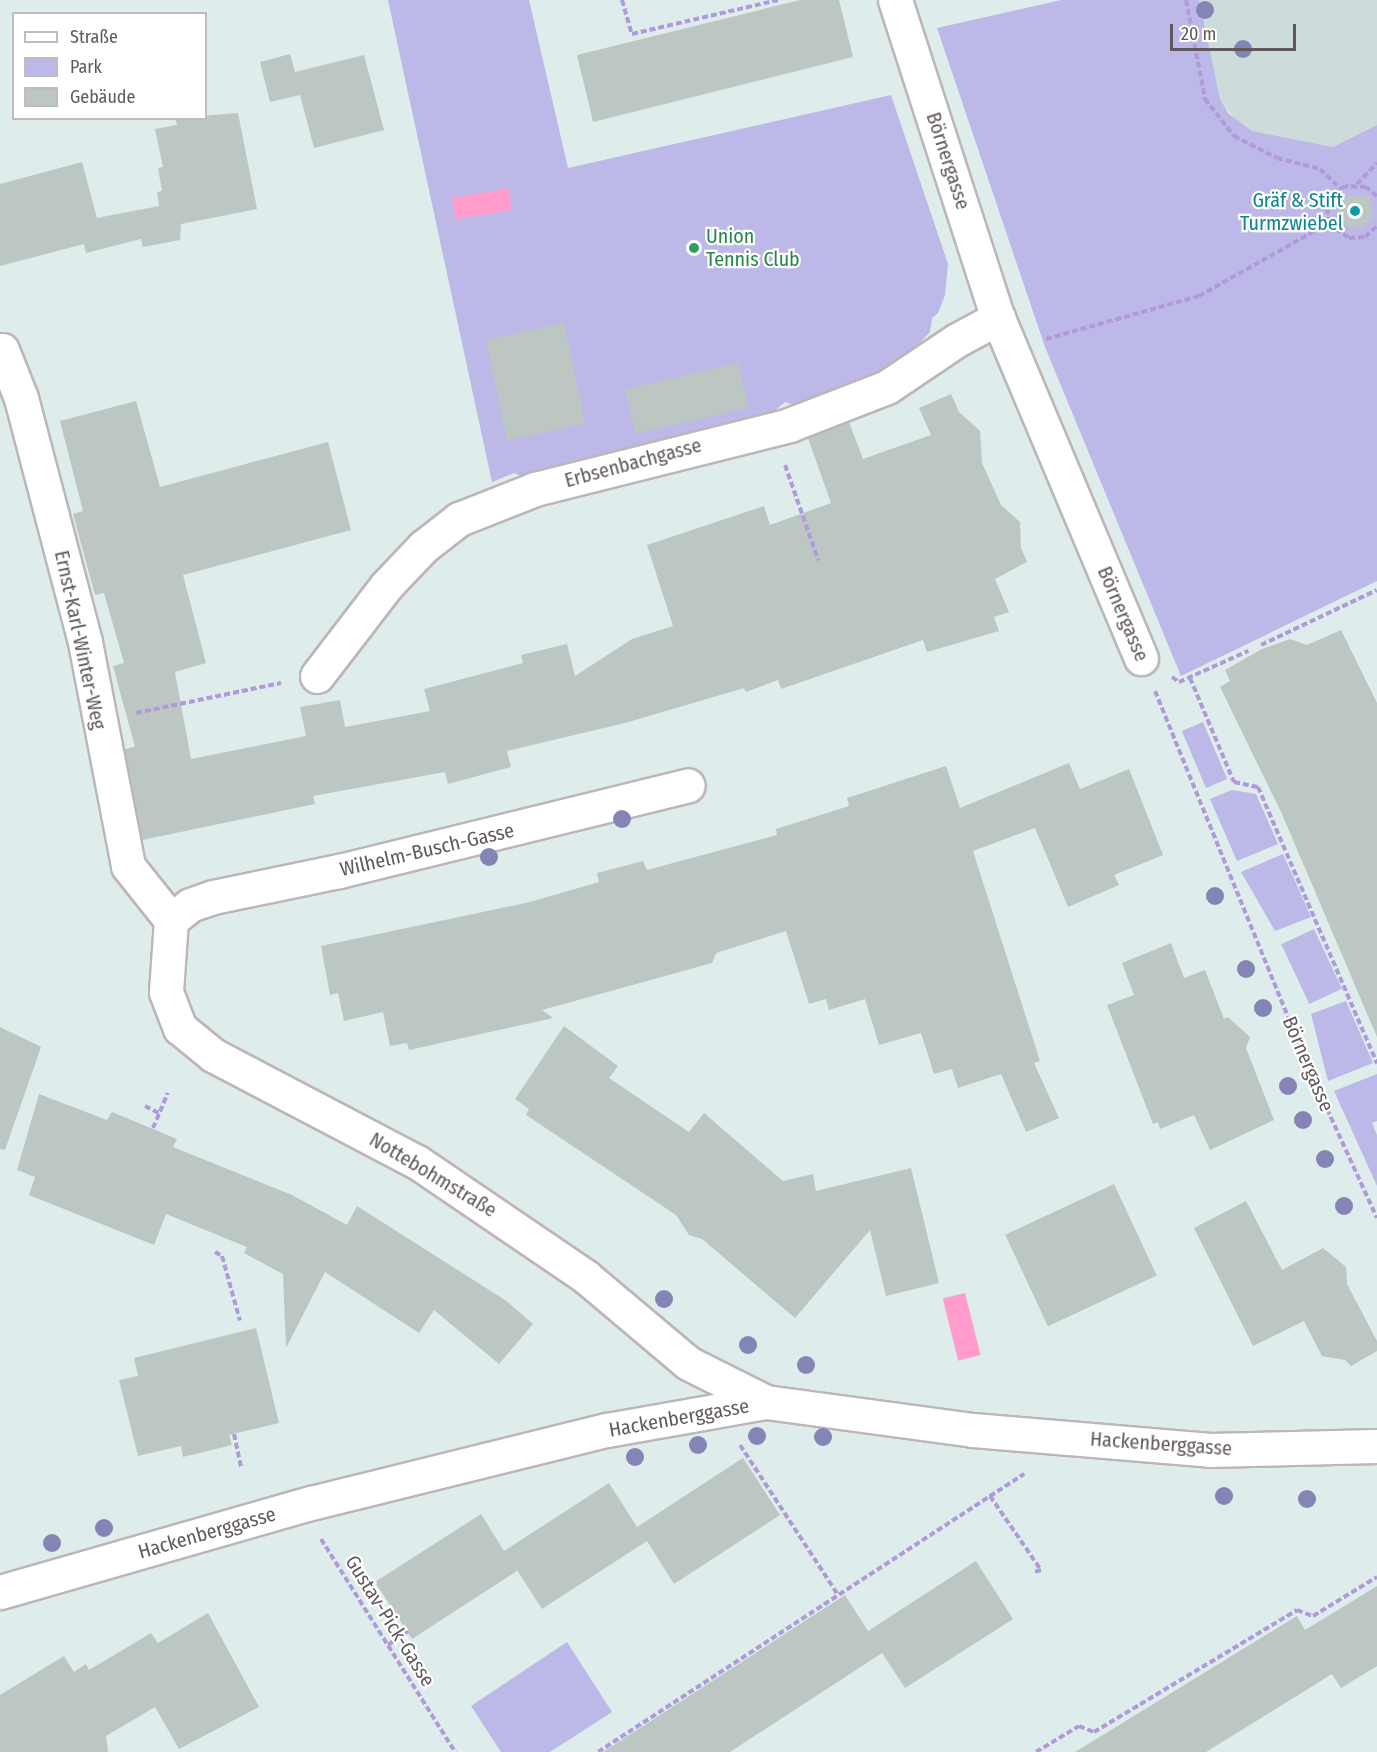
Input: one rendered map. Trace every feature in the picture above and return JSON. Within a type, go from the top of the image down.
[{"type":"street","name":"Börnergasse","points":[[895,0],[998,318],[1141,658]]},
{"type":"street","name":"Erbsenbachgasse","points":[[317,676],[386,586],[423,547],[459,519],[509,498],[773,428],[887,387],[957,340],[998,318]]},
{"type":"street","name":"Ernst-Karl-Winter-Weg","points":[[2,350],[21,398],[82,631],[128,866],[171,920]]},
{"type":"street","name":"Wilhelm-Busch-Gasse","points":[[171,920],[190,905],[213,897],[339,871],[688,785]]},
{"type":"street","name":"Nottebohmstraße","points":[[171,920],[166,992],[180,1028],[188,1035],[213,1055],[417,1162],[586,1277],[688,1363],[766,1402]]},
{"type":"street","name":"Hackenberggasse","points":[[0,1592],[300,1506],[607,1430],[766,1402],[973,1430],[1210,1450],[1377,1446]]},
{"type":"path","points":[[622,0],[633,34],[778,0]]},
{"type":"path","points":[[1186,0],[1205,99],[1234,136],[1277,158],[1320,169],[1340,188]]},
{"type":"path","points":[[1329,223],[1330,200],[1340,188],[1357,184],[1377,163]]},
{"type":"path","points":[[1357,184],[1377,196]]},
{"type":"path","points":[[998,318],[1039,341],[1199,296],[1317,226],[1329,223]]},
{"type":"path","points":[[1329,223],[1349,238],[1372,232],[1377,226]]},
{"type":"path","points":[[1372,232],[1377,239]]},
{"type":"path","points":[[773,428],[818,560]]},
{"type":"path","points":[[1261,645],[1377,590]]},
{"type":"path","points":[[1207,670],[1248,651]]},
{"type":"path","name":"Börnergasse","points":[[1141,658],[1312,1076],[1377,1218]]},
{"type":"path","points":[[99,720],[317,676]]},
{"type":"path","points":[[1190,678],[1234,782],[1258,787],[1377,1063]]},
{"type":"path","points":[[153,1128],[168,1093]]},
{"type":"path","points":[[145,1106],[159,1113]]},
{"type":"path","points":[[215,1252],[222,1256],[240,1321]]},
{"type":"path","points":[[718,1410],[838,1595]]},
{"type":"path","points":[[234,1434],[242,1467]]},
{"type":"path","points":[[597,1752],[1029,1470]]},
{"type":"path","points":[[990,1496],[1041,1570],[1034,1572]]},
{"type":"path","name":"Gustav-Pick-Gasse","points":[[300,1506],[455,1752]]},
{"type":"path","points":[[1036,1752],[1079,1726],[1094,1732],[1297,1610],[1313,1616],[1377,1577]]},
{"type":"path","points":[[388,1645],[408,1632]]},
{"type":"shaded area","points":[[1199,0],[1377,0],[1377,125],[1333,147],[1252,131],[1238,123],[1220,99],[1215,84]]},
{"type":"shaded area","points":[[508,188],[512,210],[456,220],[452,198]]},
{"type":"shaded area","points":[[965,1293],[980,1355],[958,1361],[943,1299]]},
{"type":"green space","name":"Union Tennis Club","points":[[388,0],[529,0],[568,168],[891,95],[948,264],[945,295],[938,313],[932,318],[930,332],[896,368],[798,406],[785,402],[771,414],[528,479],[514,473],[492,482]]},
{"type":"green space","points":[[1061,0],[1199,0],[1220,99],[1229,114],[1252,131],[1333,147],[1377,125],[1377,581],[1181,676],[1045,347],[937,28]]},
{"type":"green space","points":[[1203,722],[1227,779],[1206,788],[1182,731]]},
{"type":"green space","points":[[1232,790],[1256,794],[1278,844],[1237,861],[1210,799]]},
{"type":"green space","points":[[1283,854],[1311,917],[1275,931],[1241,872]]},
{"type":"green space","points":[[1314,929],[1342,989],[1309,1004],[1281,944]]},
{"type":"green space","points":[[1346,1001],[1373,1063],[1328,1081],[1311,1014]]},
{"type":"green space","points":[[1377,1074],[1377,1121],[1372,1123],[1377,1135],[1377,1186],[1334,1091]]},
{"type":"green space","points":[[567,1642],[612,1712],[550,1752],[501,1752],[471,1706]]},
{"type":"building","points":[[800,0],[839,0],[853,57],[593,122],[577,55]]},
{"type":"building","points":[[290,54],[295,72],[364,55],[384,130],[314,148],[300,95],[270,102],[260,62]]},
{"type":"building","points":[[238,113],[257,209],[181,224],[180,240],[143,247],[141,239],[86,253],[84,244],[0,266],[0,184],[82,162],[97,218],[159,206],[157,192],[162,191],[158,168],[163,167],[155,129],[177,125],[176,120],[207,120],[207,115]]},
{"type":"building","name":"Gräf & Stift Turmzwiebel","points":[[1348,195],[1371,195],[1372,217],[1362,227],[1349,228],[1339,218],[1339,205]]},
{"type":"building","points":[[564,323],[585,424],[507,440],[486,340]]},
{"type":"building","points":[[738,363],[748,408],[635,434],[625,389]]},
{"type":"building","points":[[951,394],[959,412],[980,431],[982,463],[1001,505],[1020,522],[1021,548],[1027,562],[995,579],[1009,612],[994,617],[999,631],[927,652],[923,640],[781,689],[778,680],[746,692],[744,688],[625,723],[507,751],[511,767],[448,784],[445,772],[313,796],[315,804],[142,840],[125,749],[135,747],[113,666],[124,663],[104,593],[95,595],[73,514],[83,511],[60,421],[136,401],[160,487],[328,442],[351,530],[183,575],[206,663],[175,672],[191,759],[306,736],[300,707],[340,700],[345,727],[430,711],[424,689],[523,663],[521,655],[567,644],[575,676],[632,639],[673,626],[647,545],[764,506],[770,525],[831,503],[808,438],[849,422],[863,459],[931,435],[919,408]]},
{"type":"building","points":[[1341,630],[1377,703],[1377,1037],[1282,814],[1220,687],[1230,681],[1225,670],[1262,649],[1290,639],[1307,645]]},
{"type":"building","points":[[1069,763],[1080,789],[1129,769],[1163,855],[1114,875],[1119,885],[1068,907],[1035,828],[973,851],[1040,1061],[1034,1063],[1059,1118],[1026,1132],[1001,1074],[958,1088],[952,1069],[934,1074],[921,1033],[879,1045],[865,999],[829,1010],[826,999],[809,1004],[786,931],[716,953],[712,963],[542,1010],[553,1018],[409,1050],[407,1043],[390,1046],[383,1012],[344,1021],[338,993],[330,995],[321,946],[530,902],[599,882],[597,873],[643,861],[647,870],[777,835],[776,829],[849,806],[847,798],[946,766],[960,808]]},
{"type":"building","points":[[1171,943],[1184,978],[1205,970],[1224,1019],[1228,1017],[1250,1037],[1246,1048],[1274,1120],[1210,1150],[1194,1115],[1160,1129],[1158,1122],[1153,1124],[1107,1005],[1134,995],[1122,963]]},
{"type":"building","points":[[564,1026],[618,1066],[609,1078],[689,1132],[704,1113],[783,1181],[813,1174],[816,1191],[911,1168],[939,1283],[886,1296],[870,1230],[795,1318],[702,1239],[689,1235],[676,1215],[526,1115],[529,1109],[515,1099]]},
{"type":"building","points":[[0,1027],[41,1047],[5,1150],[0,1149]]},
{"type":"building","points":[[39,1094],[107,1120],[112,1112],[177,1139],[173,1147],[292,1195],[347,1225],[357,1206],[505,1300],[533,1324],[499,1364],[434,1310],[419,1333],[325,1272],[286,1348],[283,1274],[244,1253],[247,1247],[166,1214],[154,1245],[29,1195],[35,1177],[17,1170]]},
{"type":"building","points":[[1114,1184],[1157,1276],[1048,1326],[1005,1235]]},
{"type":"building","points":[[1246,1201],[1282,1270],[1323,1248],[1346,1267],[1347,1284],[1377,1341],[1377,1351],[1351,1366],[1345,1360],[1322,1356],[1304,1321],[1253,1346],[1194,1228]]},
{"type":"building","points":[[256,1328],[279,1423],[229,1435],[232,1445],[183,1457],[181,1446],[138,1456],[119,1380],[138,1376],[134,1358]]},
{"type":"building","points":[[743,1458],[780,1515],[674,1584],[647,1541],[542,1609],[515,1567],[517,1571],[412,1639],[375,1582],[481,1514],[504,1551],[609,1483],[637,1527]]},
{"type":"building","points":[[976,1561],[1013,1619],[905,1688],[882,1653],[730,1752],[603,1752],[845,1595],[868,1631]]},
{"type":"building","points":[[1377,1586],[1377,1666],[1341,1688],[1332,1674],[1206,1752],[1075,1752],[1297,1616],[1305,1630]]},
{"type":"building","points":[[208,1613],[259,1707],[179,1749],[155,1707],[106,1736],[108,1752],[0,1752],[0,1695],[64,1656],[74,1672],[86,1664],[89,1670],[151,1633],[158,1643]]},
{"type":"place","name":"Gräf & Stift Turmzwiebel","points":[[1355,211]]},
{"type":"place","name":"Union Tennis Club","points":[[694,248]]}]
